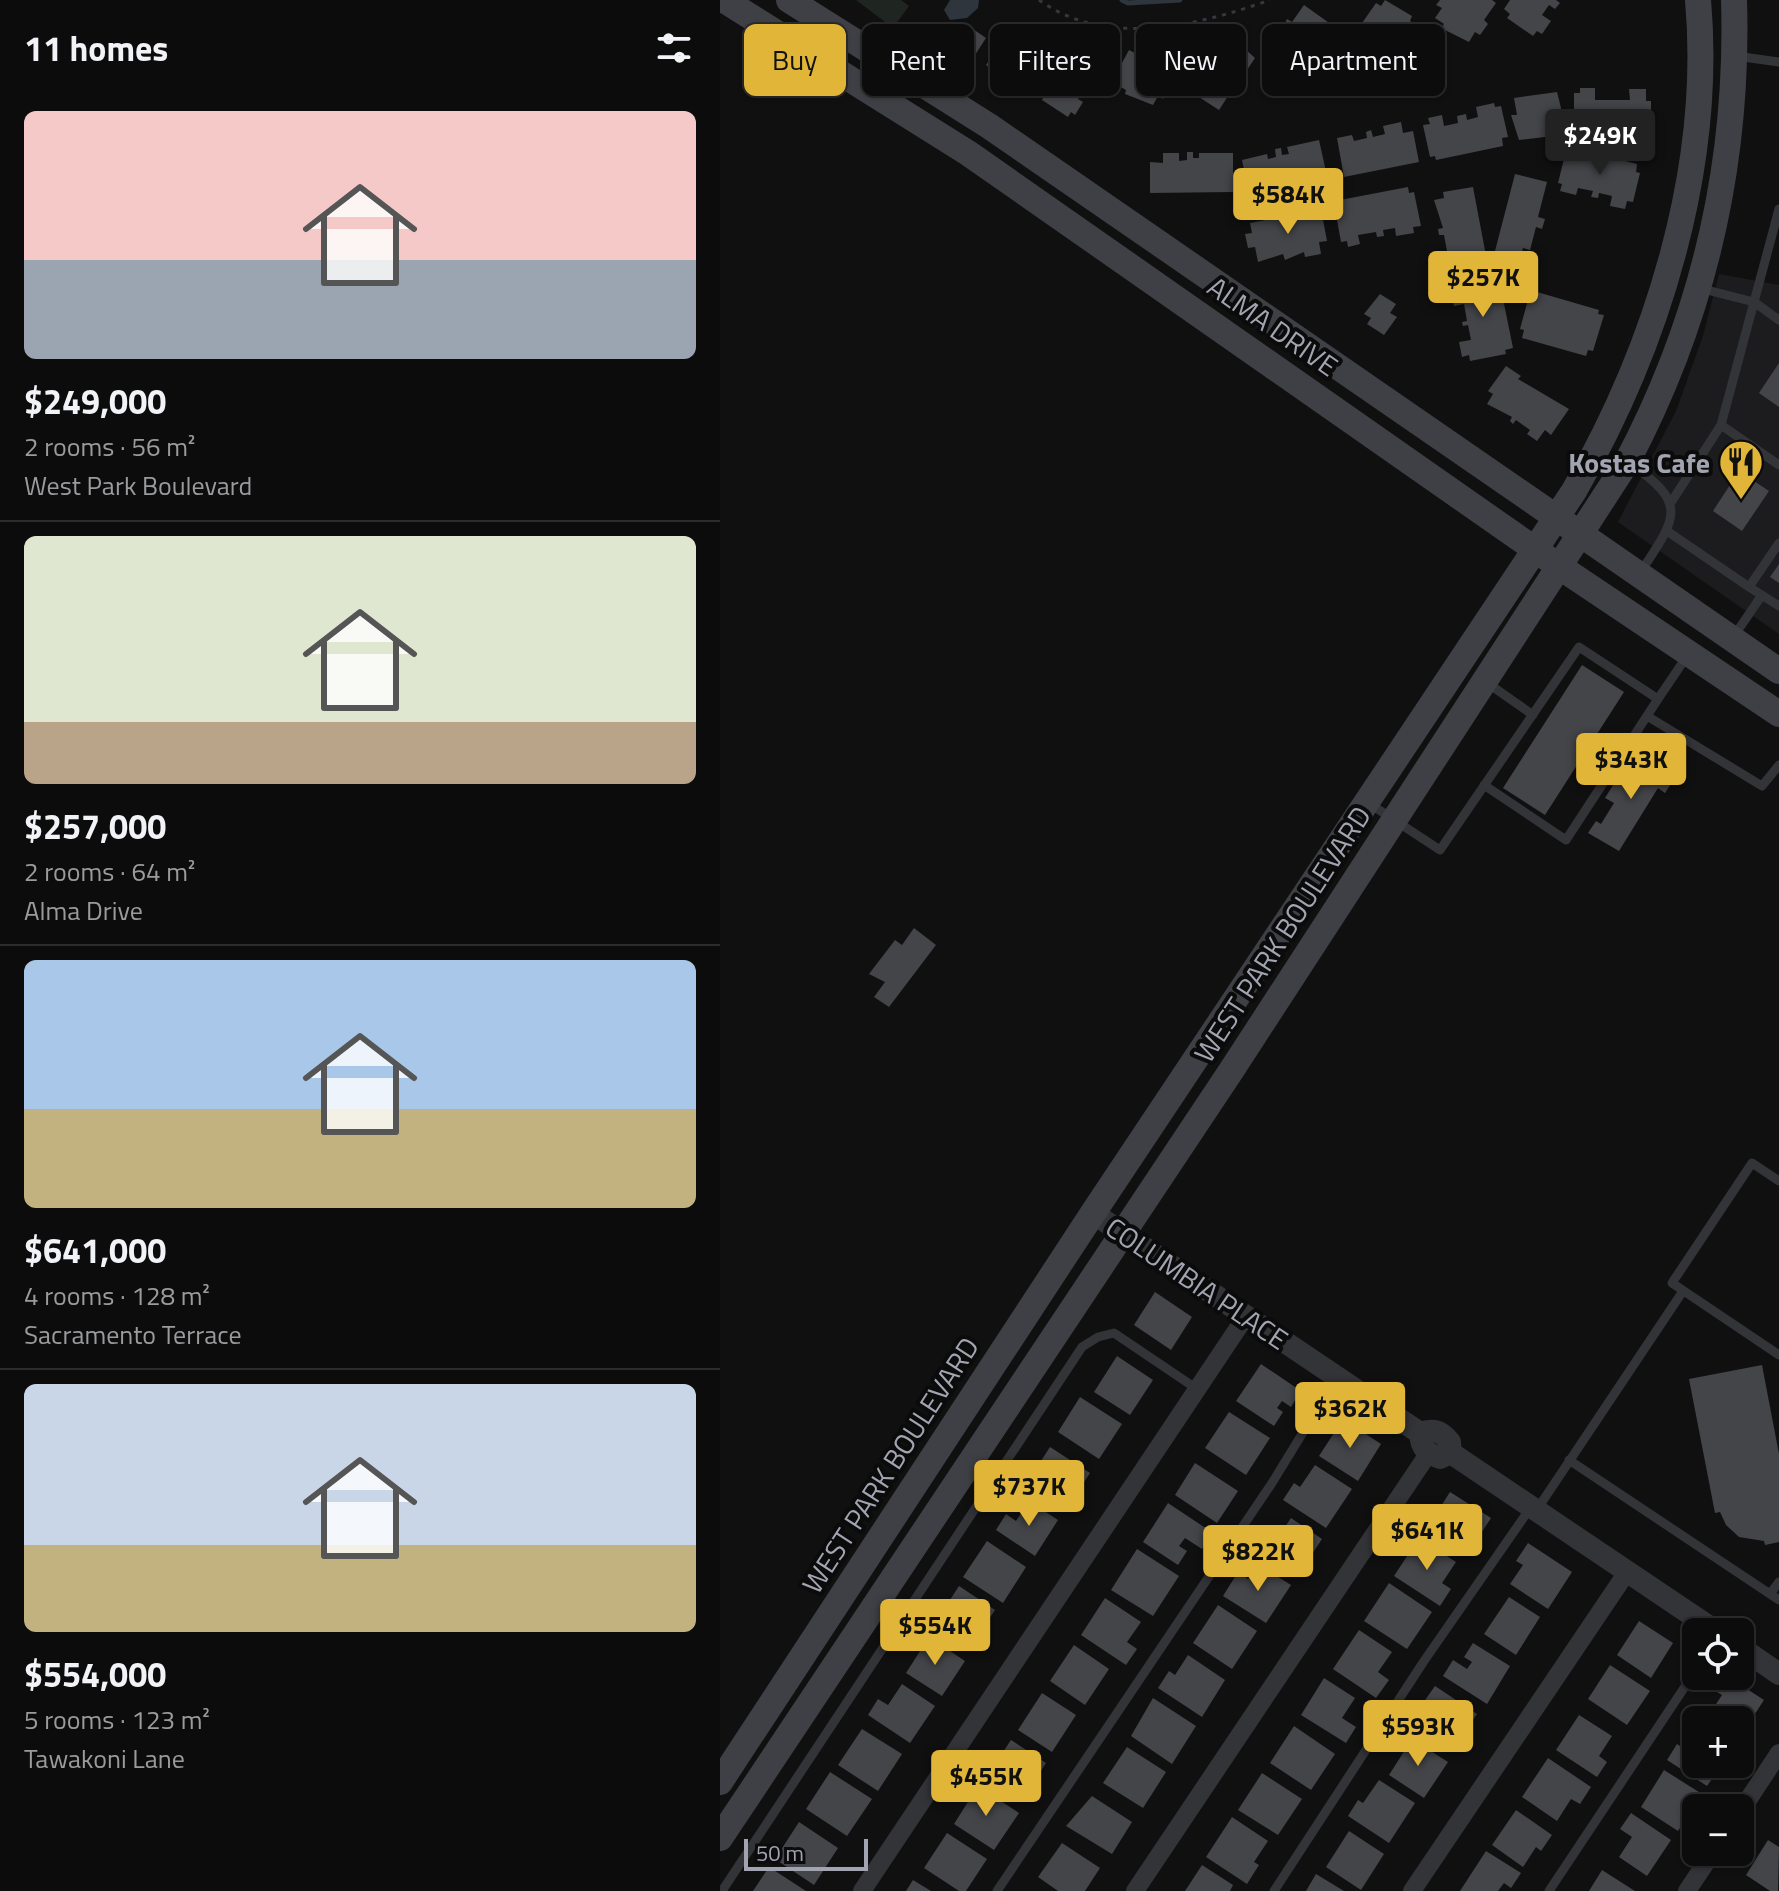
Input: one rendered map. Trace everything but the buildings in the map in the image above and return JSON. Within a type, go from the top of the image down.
[{"type":"main road","name":"ALMA DRIVE","points":[[724,0],[862,86]]},
{"type":"main road","name":"ALMA DRIVE","points":[[789,0],[862,45]]},
{"type":"main road","name":"WEST PARK BOULEVARD","points":[[721,1777],[1556,518],[1606,435],[1627,391],[1660,292],[1688,176],[1698,52],[1698,0]]},
{"type":"main road","name":"WEST PARK BOULEVARD","points":[[720,1838],[1396,821],[1627,462],[1667,379],[1699,288],[1715,229],[1726,157],[1734,0]]},
{"type":"main road","points":[[1698,52],[1733,56]]},
{"type":"main road","name":"ALMA DRIVE","points":[[879,96],[968,153],[1560,567],[1779,714]]},
{"type":"main road","name":"ALMA DRIVE","points":[[939,96],[1779,671]]},
{"type":"main road","points":[[1228,333],[1246,304]]},
{"type":"street","name":"COLUMBIA PLACE","points":[[1093,1213],[1337,1377],[1433,1447],[1534,1509],[1696,1618]]},
{"type":"street","points":[[862,1891],[1246,1316]]},
{"type":"street","points":[[1135,1891],[1433,1447]]},
{"type":"street","points":[[1412,1891],[1627,1572]]},
{"type":"street","points":[[1754,1657],[1779,1674]]},
{"type":"street","points":[[1752,1794],[1779,1753]]},
{"type":"street","points":[[721,1777],[750,1793]]},
{"type":"street","points":[[1687,1891],[1704,1866]]},
{"type":"lane","points":[[1733,56],[1779,62]]},
{"type":"lane","points":[[1639,575],[1667,531],[1670,504],[1721,425],[1779,209]]},
{"type":"lane","points":[[1699,288],[1754,302],[1779,320]]},
{"type":"lane","points":[[1721,425],[1779,465]]},
{"type":"lane","points":[[1627,462],[1658,483],[1670,504]]},
{"type":"lane","points":[[1667,531],[1779,606]]},
{"type":"lane","points":[[1749,587],[1779,543]]},
{"type":"lane","points":[[1732,639],[1762,595]]},
{"type":"lane","points":[[1368,802],[1440,850],[1579,647],[1658,699]]},
{"type":"lane","points":[[1484,785],[1566,840],[1689,653]]},
{"type":"lane","points":[[1486,682],[1533,715]]},
{"type":"lane","points":[[1647,716],[1762,786],[1779,765]]},
{"type":"lane","points":[[1779,1181],[1752,1163],[1672,1283],[1779,1355]]},
{"type":"lane","points":[[1274,1891],[1424,1661],[1569,1460],[1683,1291]]},
{"type":"lane","points":[[722,1891],[1082,1347],[1098,1337],[1114,1333],[1197,1389]]},
{"type":"lane","points":[[997,1891],[1272,1483],[1337,1377]]},
{"type":"lane","points":[[1569,1460],[1775,1597],[1779,1582]]},
{"type":"lane","points":[[1549,1891],[1683,1690]]},
{"type":"path","points":[[1039,0],[1089,23],[1147,29],[1200,23],[1270,0]]},
{"type":"shaded area","points":[[856,0],[901,0],[909,6],[896,24],[888,24]]},
{"type":"shaded area","points":[[950,0],[979,0],[978,8],[967,18],[950,20],[944,10]]},
{"type":"shaded area","points":[[1719,274],[1779,285],[1779,634],[1618,522],[1676,411],[1703,336]]},
{"type":"waterway","points":[[1122,0],[1128,3],[1180,0]]},
{"type":"place","name":"Kostas Cafe","points":[[1741,501]]}]
